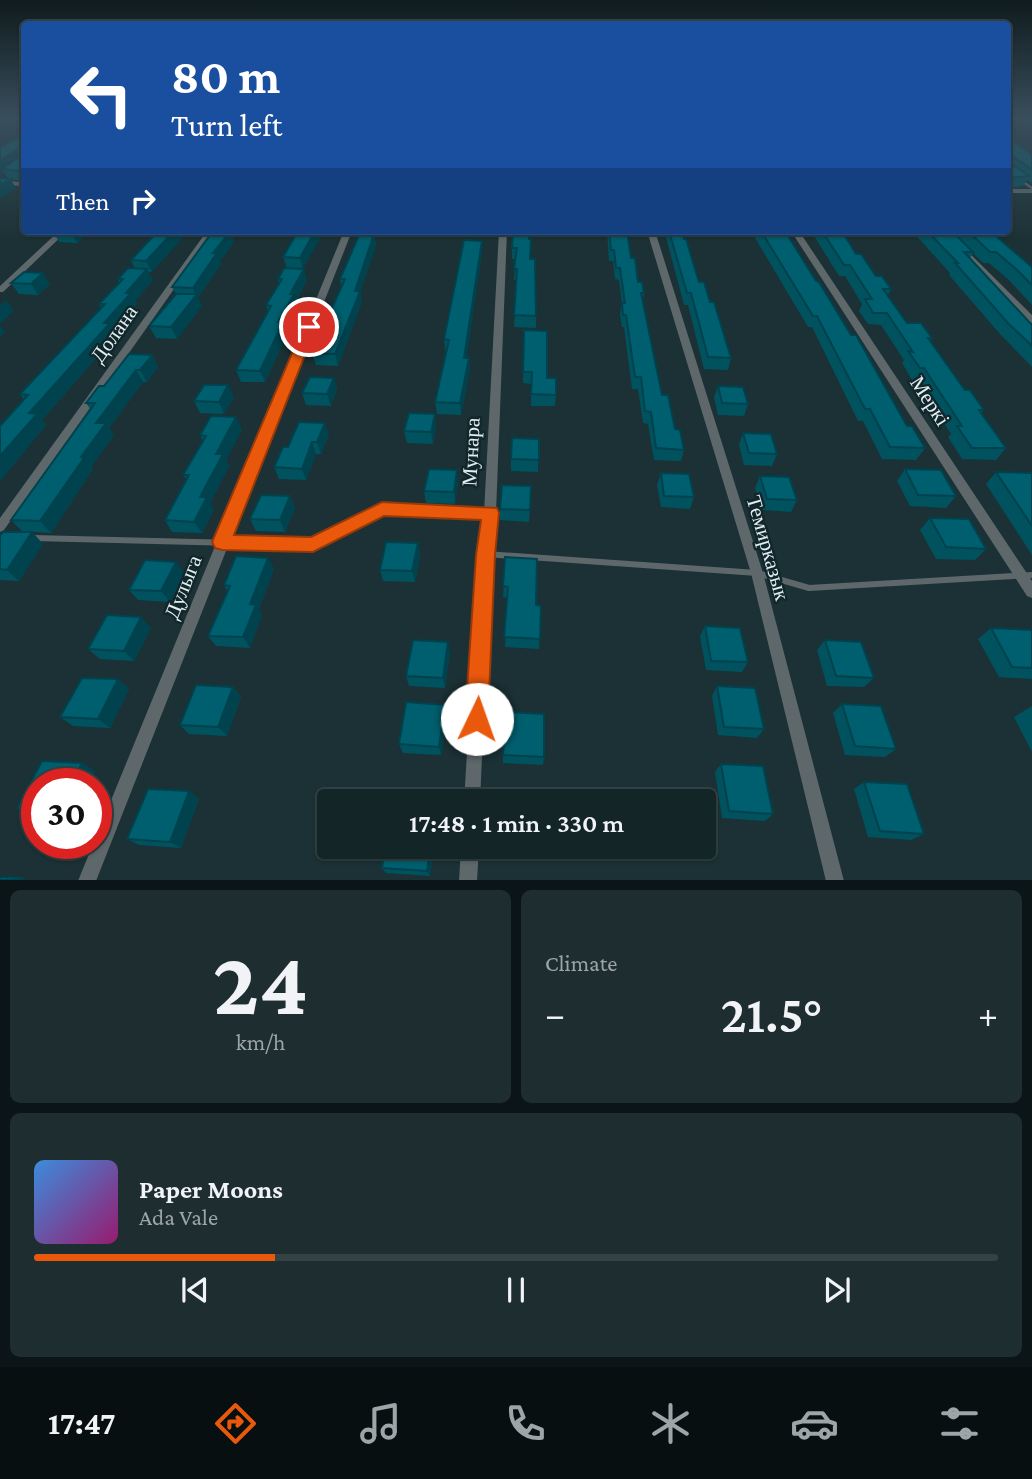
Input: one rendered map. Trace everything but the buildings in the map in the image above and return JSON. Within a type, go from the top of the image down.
[{"type":"street","points":[[0,183],[21,184]]},
{"type":"street","points":[[1011,191],[1032,190]]},
{"type":"street","points":[[0,290],[59,235]]},
{"type":"street","name":"Долана","points":[[0,527],[208,235]]},
{"type":"street","name":"Дулыга","points":[[87,880],[346,235]]},
{"type":"street","name":"Мунара","points":[[473,789],[485,555],[490,513],[503,235]]},
{"type":"street","name":"Темирказык","points":[[652,235],[757,573],[835,880]]},
{"type":"street","name":"Меркі","points":[[798,235],[1027,575],[1032,592]]},
{"type":"street","points":[[947,235],[1032,320]]},
{"type":"street","points":[[468,880],[469,859]]},
{"type":"lane","points":[[1016,177],[1032,190]]},
{"type":"lane","points":[[28,538],[313,545],[382,509],[490,513]]},
{"type":"lane","points":[[485,555],[757,573],[809,588],[1027,575]]},
{"type":"route","points":[[309,327],[222,542],[313,545],[382,509],[490,513],[485,555],[477,719]]}]
